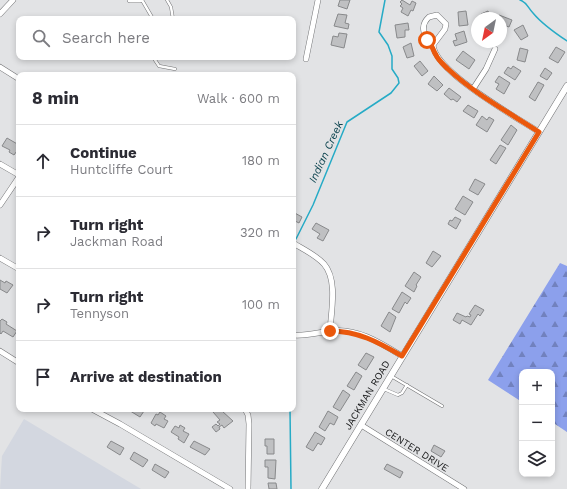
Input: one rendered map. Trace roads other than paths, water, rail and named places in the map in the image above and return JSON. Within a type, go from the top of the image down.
[{"type":"street","points":[[0,14],[13,0]]},
{"type":"street","points":[[130,0],[141,0]]},
{"type":"street","points":[[306,59],[318,0]]},
{"type":"street","points":[[433,45],[445,29],[446,24],[437,15],[429,16],[424,24],[423,31],[427,40],[433,45],[436,56],[441,62],[491,102],[539,132]]},
{"type":"street","points":[[473,89],[486,69],[495,48]]},
{"type":"street","points":[[0,68],[16,77]]},
{"type":"street","name":"JACKMAN ROAD","points":[[322,489],[567,86]]},
{"type":"street","points":[[0,164],[16,174]]},
{"type":"street","points":[[0,205],[16,181]]},
{"type":"street","points":[[296,245],[324,264],[329,272],[332,286],[330,331]]},
{"type":"street","points":[[0,258],[16,267]]},
{"type":"street","points":[[296,335],[313,335],[330,331],[352,332],[373,339],[402,356]]},
{"type":"street","points":[[0,351],[16,361]]},
{"type":"street","points":[[98,412],[230,489]]},
{"type":"street","points":[[246,412],[249,424],[248,489]]},
{"type":"street","name":"CENTER DRIVE","points":[[360,426],[464,489]]},
{"type":"lane","points":[[141,0],[151,16]]},
{"type":"lane","points":[[167,0],[171,7],[172,16]]},
{"type":"lane","points":[[155,60],[159,66],[175,69]]},
{"type":"lane","points":[[391,376],[442,406]]},
{"type":"lane","points":[[383,389],[398,395],[402,393],[407,385]]},
{"type":"waterway","name":"Indian Creek","points":[[296,239],[313,205],[347,122],[391,93],[399,83],[398,78],[392,69],[392,56],[388,45],[379,32],[385,0]]},
{"type":"waterway","points":[[520,0],[526,4],[531,11],[553,32],[567,41]]},
{"type":"waterway","name":"Indian Creek","points":[[290,412],[291,489]]}]
